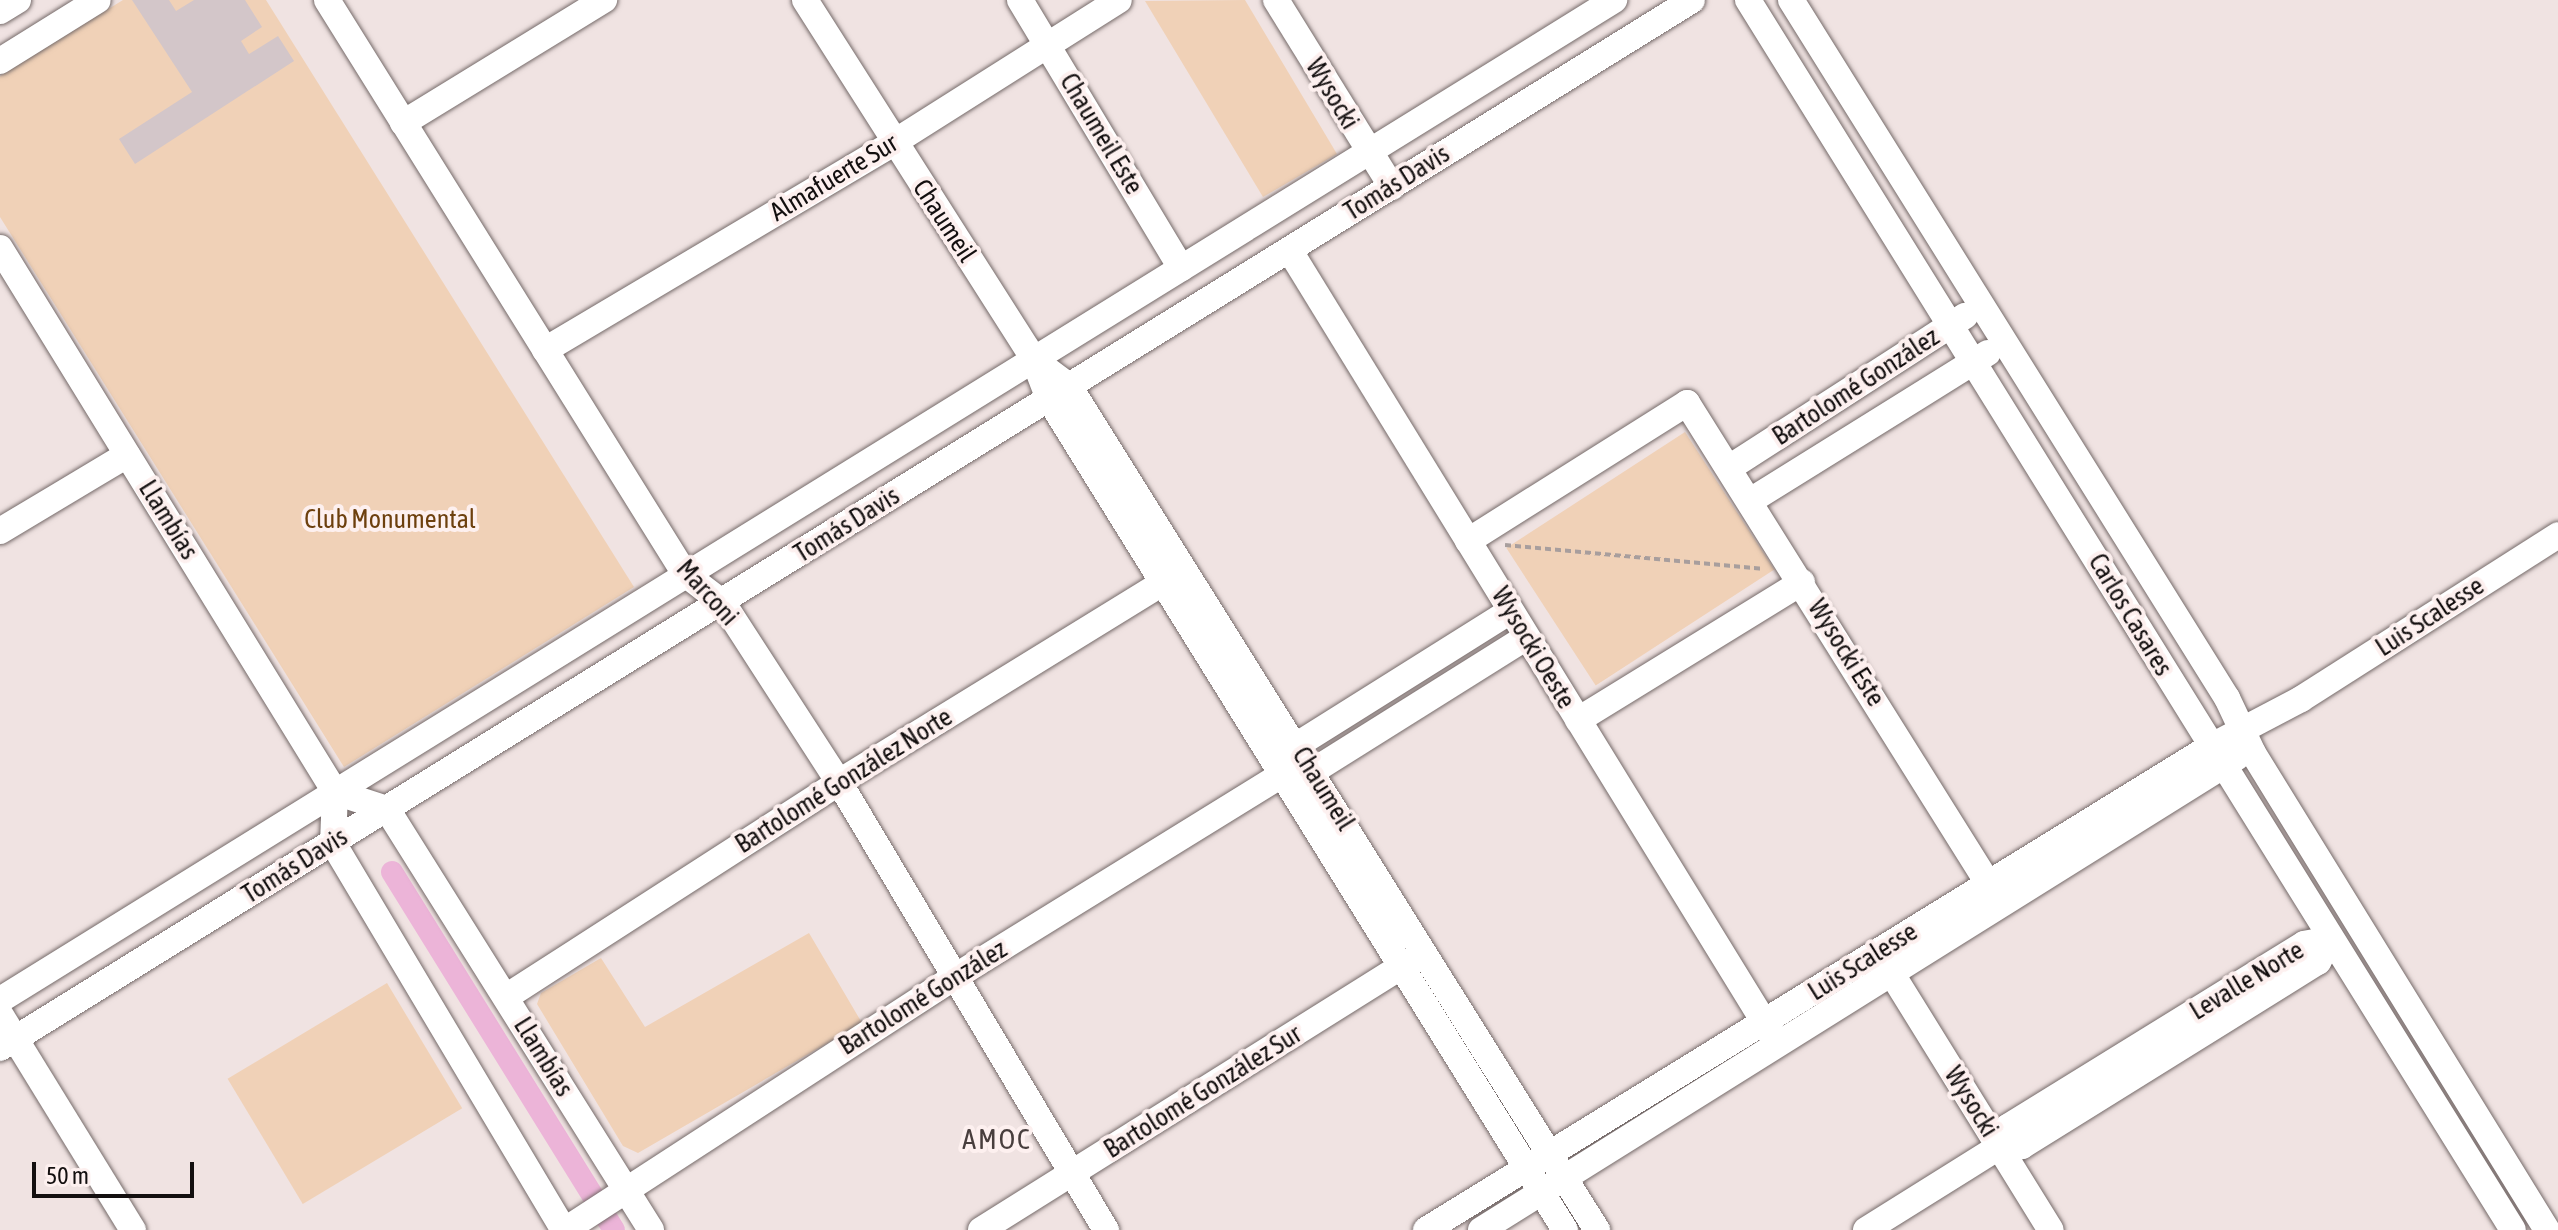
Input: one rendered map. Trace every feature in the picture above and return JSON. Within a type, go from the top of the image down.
[{"type":"street","points":[[0,11],[18,0]]},
{"type":"street","points":[[0,61],[98,0]]},
{"type":"street","name":"Marconi","points":[[327,0],[685,574],[723,603],[839,782],[1106,1230]]},
{"type":"street","points":[[403,123],[604,0]]},
{"type":"street","name":"Chaumeil","points":[[805,0],[893,143],[1034,360],[1185,569],[1297,745],[1527,1167],[1565,1230]]},
{"type":"street","name":"Chaumeil Este","points":[[1020,0],[1181,268]]},
{"type":"street","name":"Almafuerte Sur","points":[[545,350],[893,143],[1119,0]]},
{"type":"street","name":"Wysocki","points":[[1276,0],[1368,153],[1392,187]]},
{"type":"street","name":"Tomás Davis","points":[[0,1000],[1614,0]]},
{"type":"street","name":"Tomás Davis","points":[[8,1044],[1692,0]]},
{"type":"street","name":"Carlos Casares","points":[[1748,0],[1976,361],[2210,747],[2513,1230]]},
{"type":"street","name":"Carlos Casares","points":[[1791,0],[2005,343],[2547,1230]]},
{"type":"street","name":"Llambías","points":[[0,248],[335,792]]},
{"type":"street","name":"Wysocki Oeste","points":[[1290,251],[1772,1034]]},
{"type":"street","name":"Bartolomé González","points":[[1729,468],[1981,304]]},
{"type":"street","name":"Bartolomé González","points":[[1750,501],[2005,343]]},
{"type":"street","name":"Chaumeil","points":[[1059,392],[1163,582],[1285,773],[1550,1153],[1597,1230]]},
{"type":"street","name":"Wysocki Este","points":[[1468,541],[1687,403],[1996,895]]},
{"type":"street","points":[[0,531],[127,455]]},
{"type":"street","name":"Luis Scalesse","points":[[1426,1230],[1550,1153],[1772,1034],[1892,974],[1996,895],[2210,747],[2245,736],[2558,535]]},
{"type":"street","name":"Bartolomé González Norte","points":[[506,997],[839,782],[1185,569]]},
{"type":"street","points":[[1578,720],[1802,582]]},
{"type":"street","points":[[1285,773],[1297,745],[1511,611]]},
{"type":"street","name":"Bartolomé González","points":[[571,1226],[615,1194],[956,976],[1285,773],[1313,771],[1527,637]]},
{"type":"street","name":"Luis Scalesse","points":[[1481,1230],[1542,1192],[1772,1034],[1996,895],[2224,769],[2245,736]]},
{"type":"street","points":[[387,809],[335,792],[333,843],[571,1226]]},
{"type":"street","name":"Llambías","points":[[387,809],[506,997],[615,1194],[651,1230]]},
{"type":"street","name":"Levalle Norte","points":[[1866,1230],[1999,1147],[2022,1146],[2318,962],[2331,939]]},
{"type":"street","name":"Bartolomé González Sur","points":[[981,1230],[1413,959]]},
{"type":"street","name":"Wysocki","points":[[1892,974],[2051,1230]]},
{"type":"street","points":[[0,1014],[8,1044],[133,1230]]},
{"type":"path","points":[[1505,545],[1773,570]]},
{"type":"green space","name":"Club Monumental","points":[[123,0],[266,0],[634,587],[344,767],[0,217],[0,76]]},
{"type":"green space","points":[[1245,0],[1337,154],[1263,197],[1145,1]]},
{"type":"green space","points":[[1685,432],[1774,570],[1596,686],[1506,548]]},
{"type":"green space","points":[[809,933],[862,1023],[638,1153],[623,1146],[537,1004],[541,993],[601,958],[645,1027]]},
{"type":"green space","points":[[387,983],[462,1108],[303,1204],[228,1079]]},
{"type":"building","points":[[132,0],[169,0],[176,11],[194,0],[245,0],[262,27],[241,41],[249,54],[278,36],[294,61],[135,164],[119,139],[192,92]]},
{"type":"waterway","points":[[392,872],[614,1230]]},
{"type":"district","name":"AMOC","points":[[997,1139]]}]
